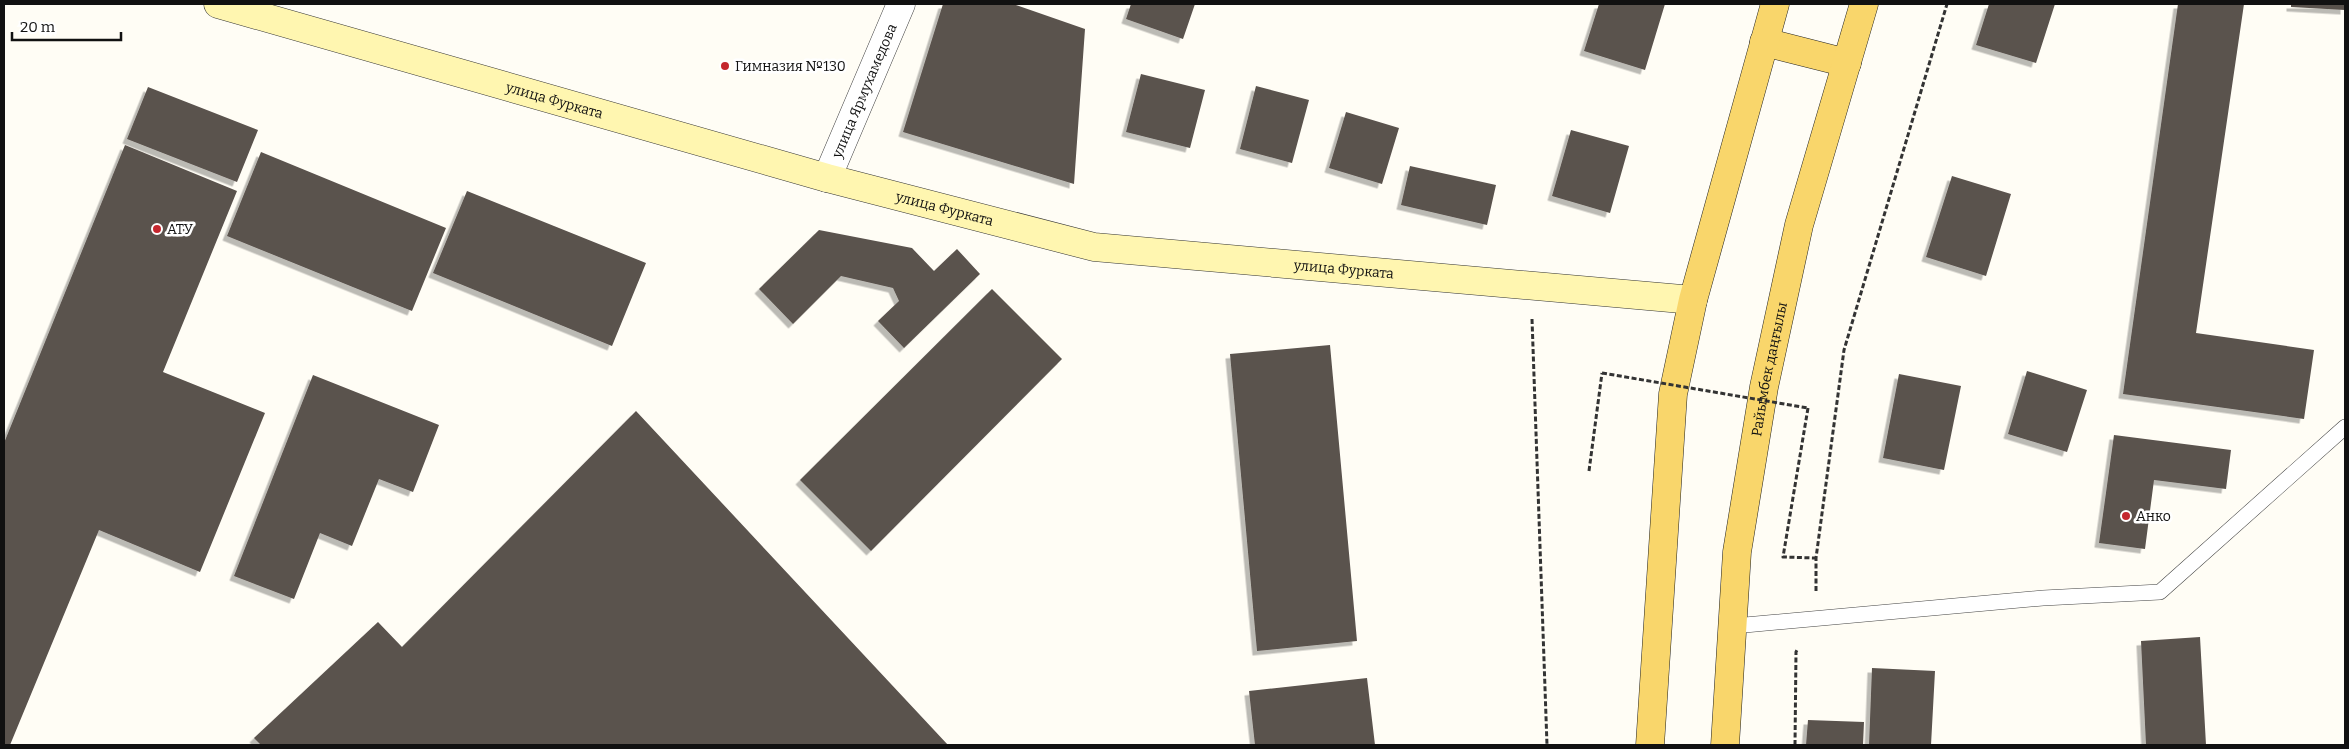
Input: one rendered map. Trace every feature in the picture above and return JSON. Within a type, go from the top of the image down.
[{"type":"main road","points":[[1650,745],[1673,394],[1693,300],[1775,4]]},
{"type":"main road","name":"Райымбек даңғылы","points":[[1725,745],[1734,626],[1737,552],[1764,387],[1799,224],[1864,4]]},
{"type":"main road","points":[[1764,42],[1847,62]]},
{"type":"street","name":"улица Фурката","points":[[218,4],[826,178],[1094,247],[1693,300]]},
{"type":"street","name":"улица Ярмухамедова","points":[[826,178],[901,4]]},
{"type":"lane","points":[[1734,626],[2043,598],[2160,592],[2345,428]]},
{"type":"path","points":[[1795,745],[1796,652],[1815,619],[1816,558],[1844,350],[1948,4]]},
{"type":"path","points":[[1531,286],[1547,745]]},
{"type":"path","points":[[1589,471],[1602,373],[1808,408],[1783,557],[1816,558]]},
{"type":"building","points":[[943,4],[1013,4],[1085,29],[1074,184],[903,132]]},
{"type":"building","points":[[1131,4],[1195,4],[1183,39],[1126,19]]},
{"type":"building","points":[[1599,4],[1665,4],[1645,70],[1584,51]]},
{"type":"building","points":[[1989,4],[2055,4],[2036,63],[1976,45]]},
{"type":"building","points":[[2178,4],[2244,4],[2196,333],[2314,350],[2304,419],[2123,394]]},
{"type":"building","points":[[2291,4],[2345,4],[2345,10],[2291,7]]},
{"type":"building","points":[[1141,74],[1205,90],[1190,148],[1126,132]]},
{"type":"building","points":[[1256,86],[1309,100],[1292,163],[1240,149]]},
{"type":"building","points":[[148,87],[258,130],[237,182],[127,139]]},
{"type":"building","points":[[1346,112],[1399,128],[1382,184],[1329,168]]},
{"type":"building","points":[[1571,130],[1629,146],[1610,213],[1552,196]]},
{"type":"building","points":[[125,145],[237,191],[163,372],[265,413],[200,572],[99,530],[10,745],[4,745],[4,443]]},
{"type":"building","points":[[261,152],[446,228],[412,311],[227,236]]},
{"type":"building","points":[[1410,166],[1496,185],[1487,225],[1401,205]]},
{"type":"building","points":[[1952,176],[2011,194],[1986,276],[1926,257]]},
{"type":"building","points":[[467,191],[646,263],[612,346],[433,273]]},
{"type":"building","points":[[819,230],[912,248],[934,271],[957,249],[980,274],[904,348],[878,321],[899,301],[893,288],[841,276],[793,324],[759,289]]},
{"type":"building","points":[[992,289],[1062,359],[871,551],[800,480]]},
{"type":"building","points":[[1330,345],[1357,641],[1257,651],[1230,354]]},
{"type":"building","points":[[2027,371],[2087,390],[2067,452],[2008,434]]},
{"type":"building","points":[[1899,374],[1961,386],[1944,470],[1883,458]]},
{"type":"building","points":[[313,375],[439,425],[413,492],[379,479],[352,546],[320,533],[294,599],[234,576]]},
{"type":"building","points":[[636,411],[948,745],[261,745],[254,738],[378,622],[402,647]]},
{"type":"building","name":"Анко","points":[[2114,435],[2231,450],[2226,489],[2154,480],[2145,549],[2099,543]]},
{"type":"building","points":[[2200,637],[2206,745],[2146,745],[2141,641]]},
{"type":"building","points":[[1872,668],[1935,671],[1931,745],[1869,745]]},
{"type":"building","points":[[1367,678],[1375,745],[1255,745],[1249,691]]},
{"type":"building","points":[[1808,720],[1864,722],[1863,745],[1806,745]]},
{"type":"place","name":"Гимназия №130","points":[[725,66]]},
{"type":"place","name":"АТУ","points":[[157,229]]},
{"type":"place","name":"Анко","points":[[2126,516]]}]
